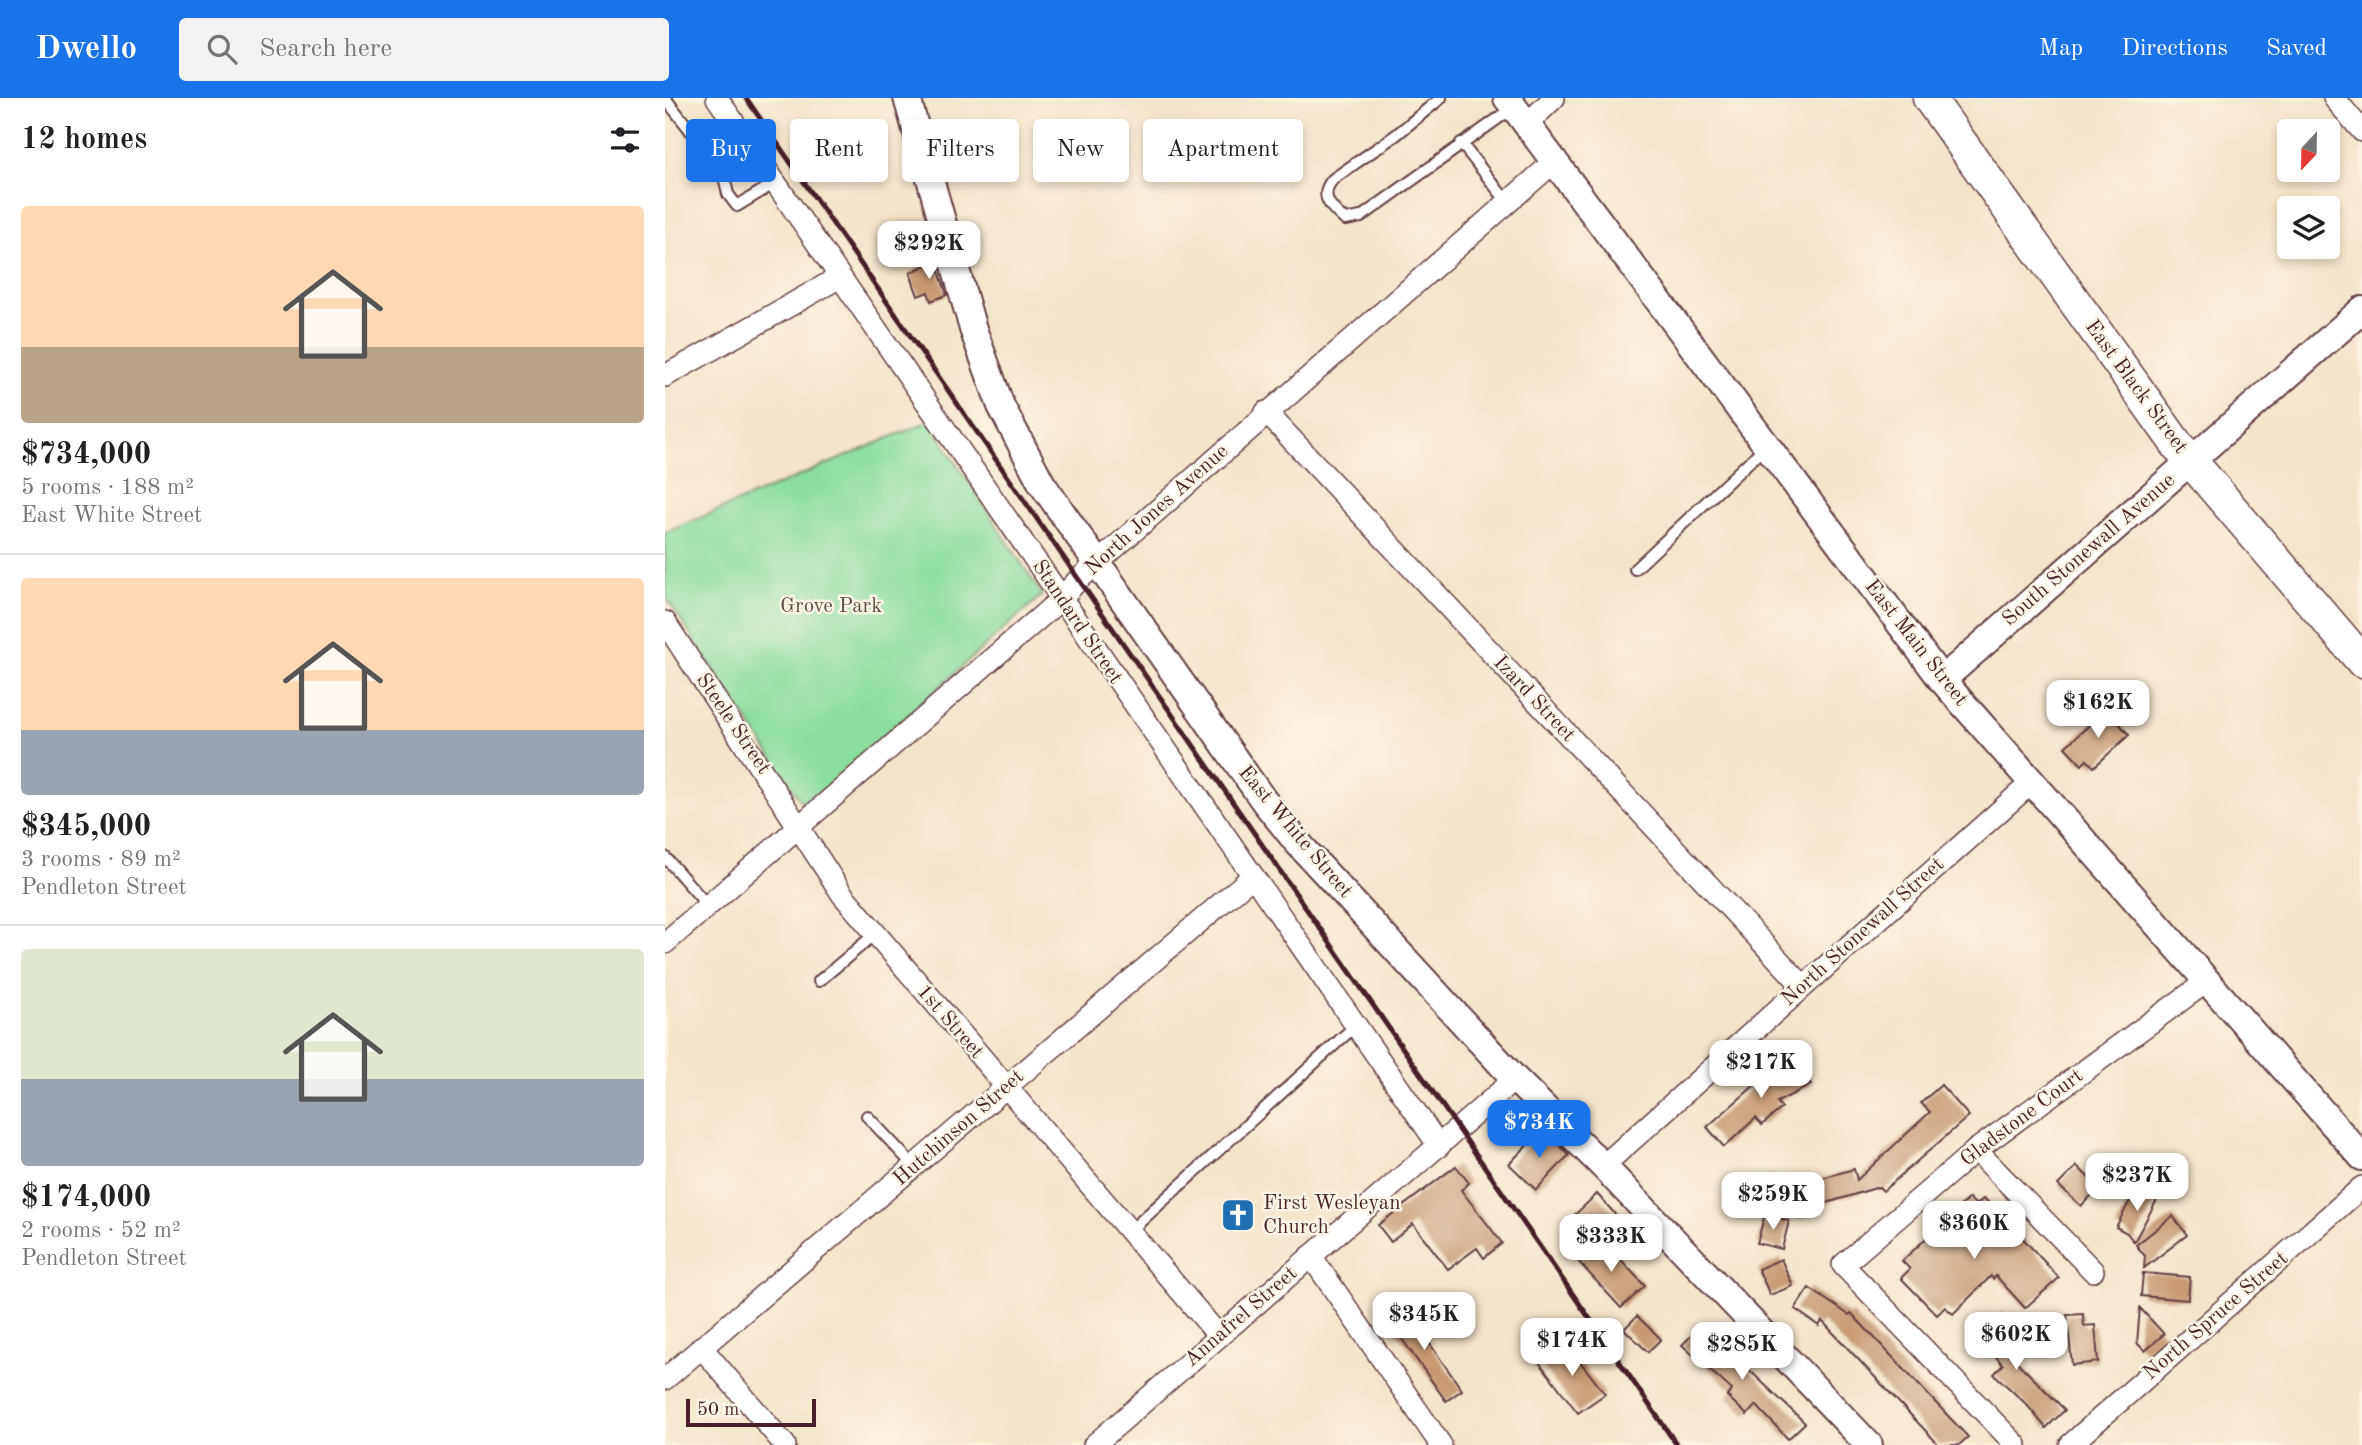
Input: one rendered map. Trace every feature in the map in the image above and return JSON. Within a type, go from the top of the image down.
[{"type":"main road","name":"East Black Street","points":[[1929,98],[2190,461],[2362,661]]},
{"type":"street","name":"Standard Street","points":[[716,98],[1439,1146]]},
{"type":"street","name":"East White Street","points":[[907,98],[973,329],[1001,406],[1042,484],[1264,801],[1297,842],[1515,1079],[1603,1166],[1869,1445]]},
{"type":"street","points":[[1516,110],[1554,98]]},
{"type":"street","points":[[2334,98],[2362,131]]},
{"type":"street","name":"East Main Street","points":[[1516,110],[1942,680],[2362,1157]]},
{"type":"street","name":"North Jones Avenue","points":[[665,943],[1061,599],[1097,563],[1266,412],[1555,161]]},
{"type":"street","points":[[665,376],[840,277]]},
{"type":"street","name":"South Stonewall Avenue","points":[[1942,680],[2362,310]]},
{"type":"street","name":"Izard Street","points":[[1266,412],[1803,986]]},
{"type":"street","name":"Steele Street","points":[[665,622],[800,827]]},
{"type":"street","name":"North Stonewall Street","points":[[1603,1166],[2031,783]]},
{"type":"street","name":"1st Street","points":[[800,827],[842,894],[1219,1336]]},
{"type":"street","name":"Hutchinson Street","points":[[665,1379],[1252,876]]},
{"type":"street","name":"Gladstone Court","points":[[2016,1445],[1843,1265],[1976,1150],[2206,982]]},
{"type":"street","name":"Annafrel Street","points":[[1094,1445],[1515,1079]]},
{"type":"street","points":[[1976,1150],[2093,1271]]},
{"type":"street","name":"North Spruce Street","points":[[2070,1445],[2362,1187]]},
{"type":"street","points":[[1311,1256],[1441,1445]]},
{"type":"street","points":[[702,1347],[785,1445]]},
{"type":"lane","points":[[665,98],[723,172],[728,194],[737,206],[775,183]]},
{"type":"lane","points":[[1441,98],[1396,135],[1333,179],[1327,186],[1329,207],[1345,220],[1361,217],[1461,143],[1516,110]]},
{"type":"lane","points":[[1461,143],[1508,202]]},
{"type":"lane","points":[[1635,569],[1767,445]]},
{"type":"lane","points":[[665,857],[708,906]]},
{"type":"lane","points":[[819,981],[875,934]]},
{"type":"lane","points":[[1130,1231],[1355,1027]]},
{"type":"lane","points":[[867,1116],[914,1166]]},
{"type":"green space","name":"Grove Park","points":[[929,421],[1042,595],[805,807],[665,596],[665,533]]},
{"type":"building","points":[[935,260],[947,295],[931,301],[928,292],[918,296],[910,273]]},
{"type":"building","points":[[2107,709],[2129,735],[2094,767],[2087,760],[2082,765],[2065,747]]},
{"type":"building","points":[[1796,1054],[1811,1085],[1777,1102],[1782,1108],[1762,1125],[1756,1118],[1724,1147],[1707,1127],[1772,1070],[1770,1066]]},
{"type":"building","points":[[1941,1085],[1969,1116],[1883,1191],[1879,1187],[1817,1206],[1801,1219],[1783,1199],[1806,1180],[1808,1182],[1854,1169],[1857,1180],[1930,1112],[1921,1103]]},
{"type":"building","points":[[1543,1129],[1569,1155],[1536,1190],[1509,1164]]},
{"type":"building","points":[[1456,1166],[1469,1183],[1461,1190],[1502,1243],[1484,1258],[1477,1248],[1448,1269],[1413,1224],[1391,1242],[1378,1225]]},
{"type":"building","points":[[2077,1166],[2099,1188],[2081,1206],[2058,1185]]},
{"type":"building","points":[[2137,1187],[2158,1198],[2134,1242],[2127,1233],[2116,1227]]},
{"type":"building","points":[[1597,1194],[1616,1215],[1588,1241],[1569,1220]]},
{"type":"building","points":[[1969,1198],[1976,1205],[1984,1198],[1996,1210],[1987,1218],[2010,1241],[2018,1233],[2059,1278],[2025,1308],[1996,1276],[1993,1279],[1991,1276],[1953,1314],[1945,1307],[1937,1315],[1901,1278],[1910,1269],[1902,1261]]},
{"type":"building","points":[[1765,1214],[1789,1221],[1782,1249],[1757,1243]]},
{"type":"building","points":[[2173,1216],[2187,1235],[2144,1268],[2145,1256],[2136,1245]]},
{"type":"building","points":[[1602,1239],[1645,1286],[1621,1308],[1578,1261]]},
{"type":"building","points":[[1781,1259],[1793,1286],[1770,1295],[1758,1269]]},
{"type":"building","points":[[2143,1273],[2190,1277],[2188,1300],[2141,1296]]},
{"type":"building","points":[[1809,1288],[1849,1315],[1851,1313],[1968,1437],[1959,1445],[1939,1445],[1822,1321],[1819,1326],[1795,1309]]},
{"type":"building","points":[[1402,1304],[1462,1390],[1446,1401],[1385,1315]]},
{"type":"building","points":[[2140,1308],[2164,1334],[2145,1351],[2137,1343]]},
{"type":"building","points":[[2083,1314],[2084,1326],[2095,1325],[2098,1362],[2072,1365],[2067,1315]]},
{"type":"building","points":[[2002,1315],[2017,1333],[2001,1346],[2065,1410],[2046,1428],[2027,1405],[1994,1374],[2003,1365],[1987,1346],[1976,1355],[1966,1343]]},
{"type":"building","points":[[1637,1316],[1661,1339],[1648,1352],[1624,1329]]},
{"type":"building","points":[[1702,1325],[1805,1423],[1788,1439],[1756,1405],[1747,1415],[1727,1396],[1732,1390],[1682,1345]]},
{"type":"building","points":[[1565,1342],[1605,1394],[1578,1413],[1539,1362]]},
{"type":"railway","points":[[746,98],[1677,1445]]},
{"type":"place","name":"First Wesleyan Church","points":[[1238,1215]]}]
